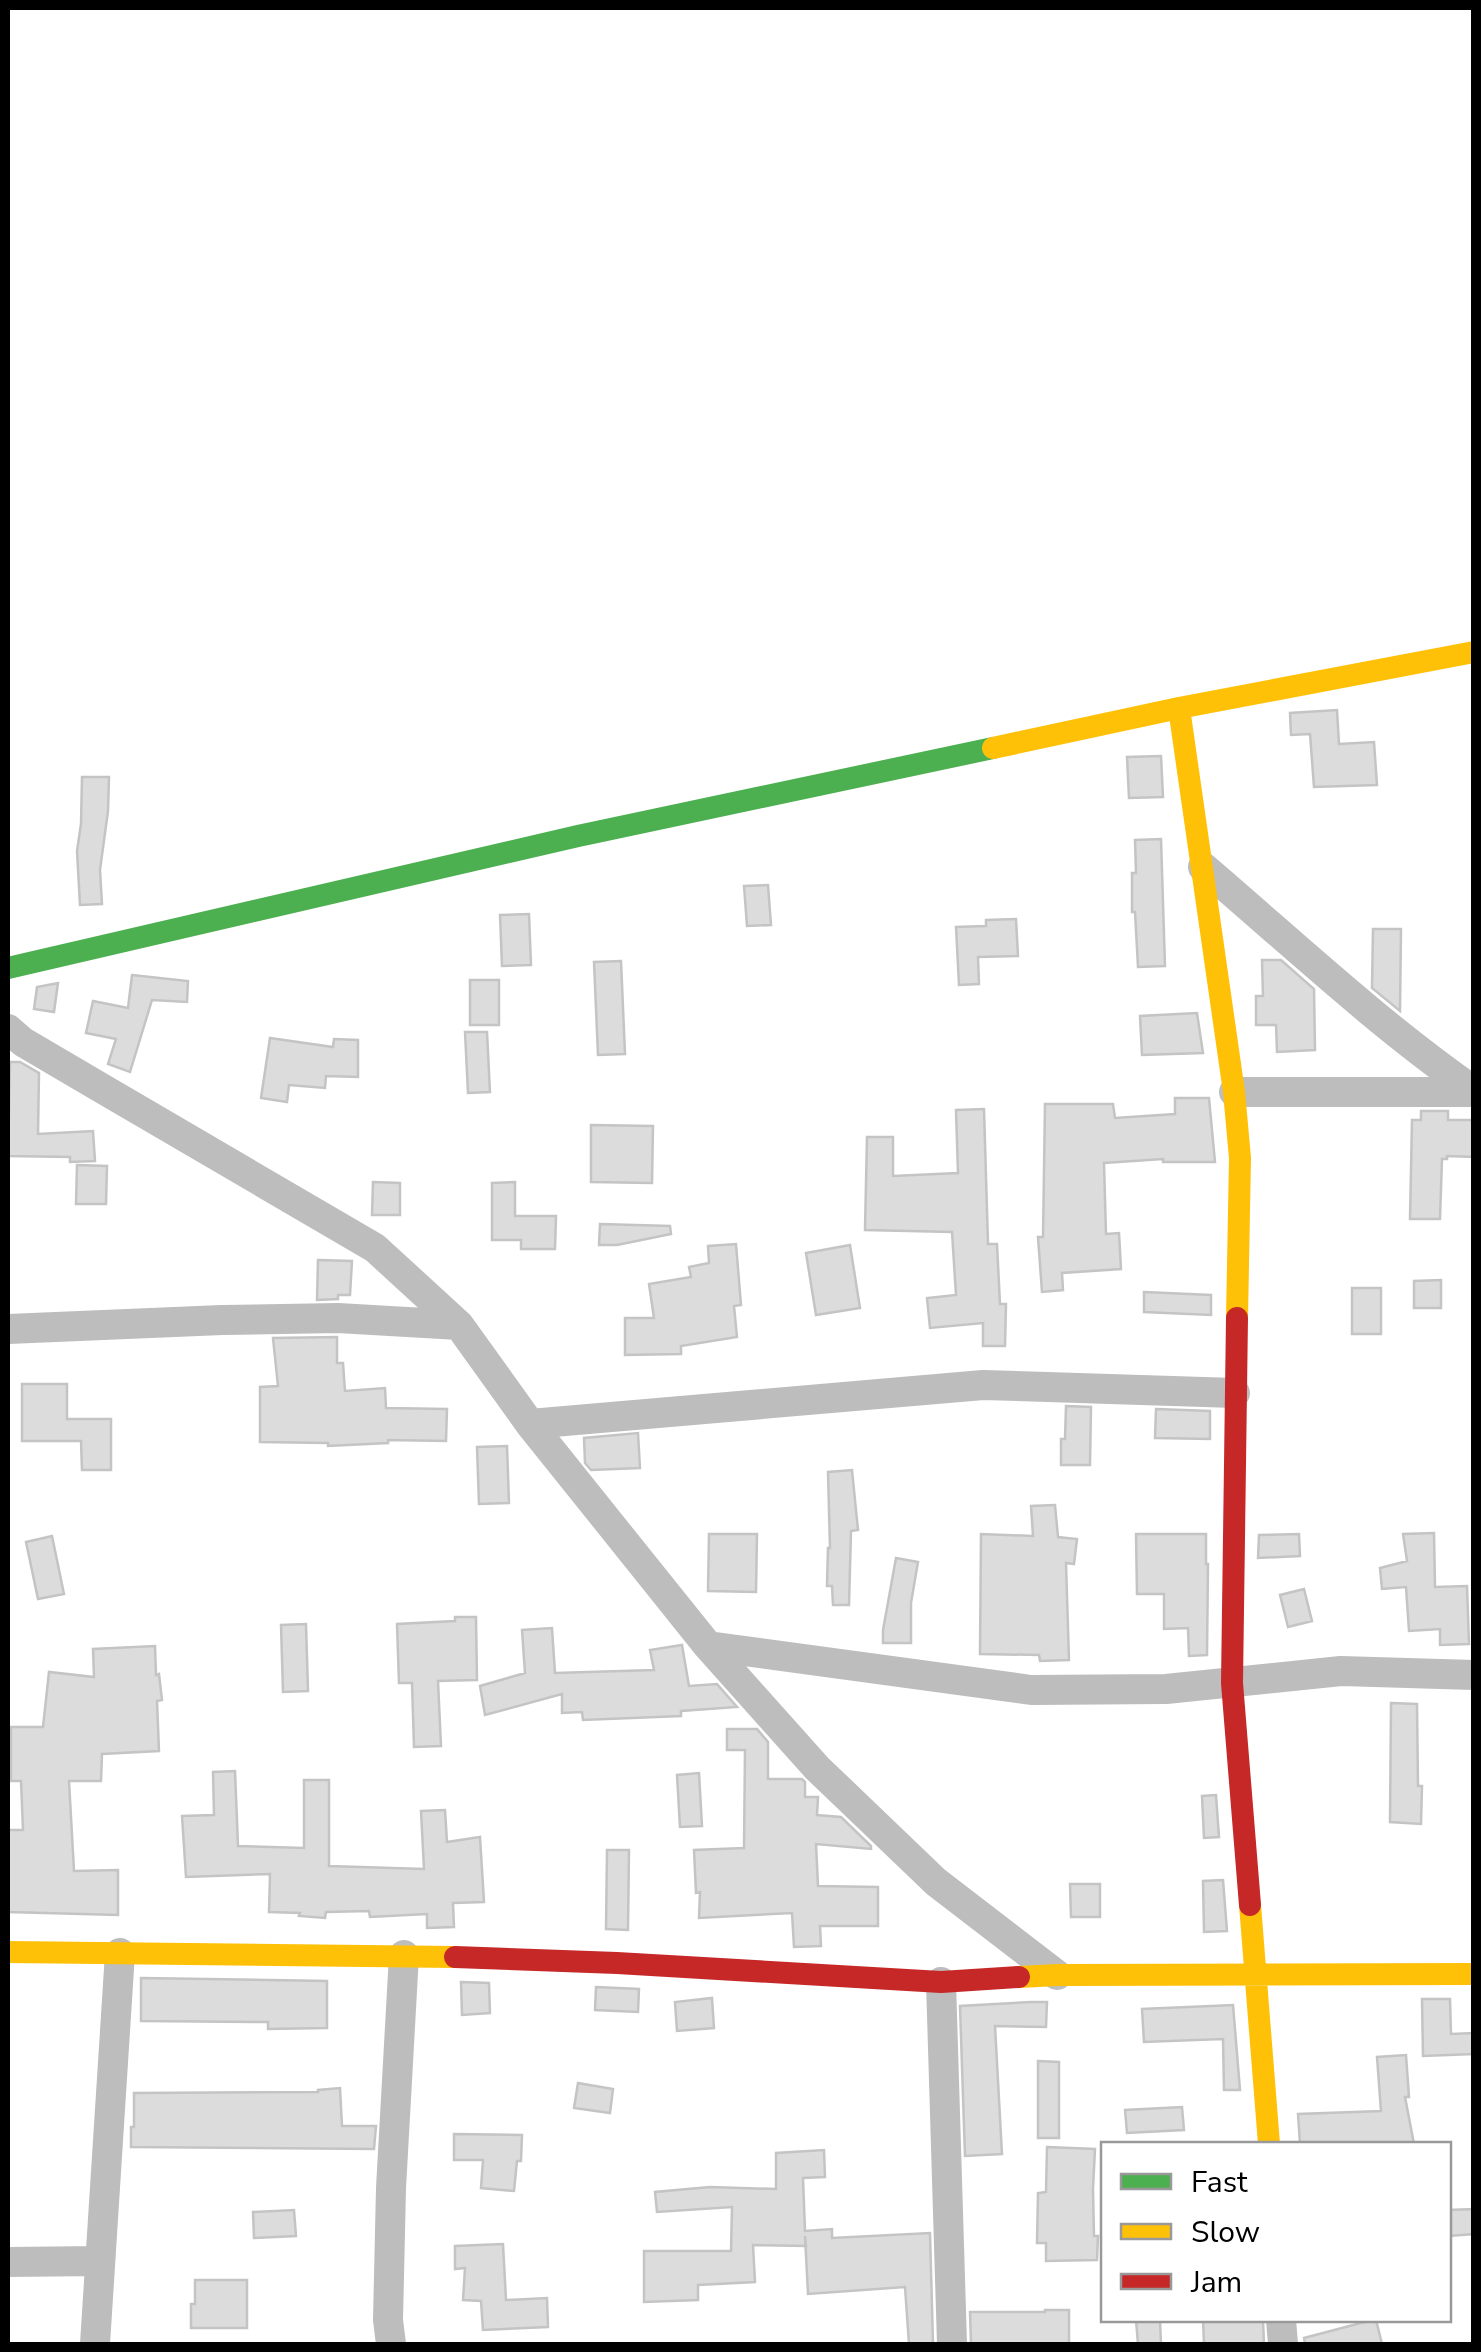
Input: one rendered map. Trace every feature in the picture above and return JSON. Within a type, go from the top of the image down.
[{"type":"street","points":[[8,968],[578,836],[1180,708],[1474,652]]},
{"type":"street","points":[[1180,708],[1240,1158],[1232,1683],[1268,2142]]},
{"type":"street","points":[[1203,867],[1386,1023],[1474,1092]]},
{"type":"street","points":[[8,1029],[23,1042],[375,1248],[459,1325],[530,1424],[708,1646],[817,1768],[936,1882],[1057,1975]]},
{"type":"street","points":[[1234,1092],[1474,1092]]},
{"type":"street","points":[[8,1329],[300,1319],[459,1325]]},
{"type":"street","points":[[530,1424],[983,1385],[1234,1393]]},
{"type":"street","points":[[708,1646],[1031,1690],[1166,1690],[1341,1671],[1474,1674]]},
{"type":"street","points":[[8,1952],[404,1955],[941,1982],[1057,1975],[1474,1974]]},
{"type":"street","points":[[95,2344],[120,1953]]},
{"type":"street","points":[[391,2344],[391,2188],[404,1955]]},
{"type":"street","points":[[941,1982],[952,2344]]},
{"type":"street","points":[[8,2262],[99,2261]]},
{"type":"building","points":[[1337,710],[1339,744],[1374,742],[1377,785],[1314,787],[1310,734],[1291,735],[1290,713]]},
{"type":"building","points":[[1161,756],[1163,797],[1129,798],[1127,757]]},
{"type":"building","points":[[82,777],[109,777],[100,870],[102,904],[80,905],[77,851]]},
{"type":"building","points":[[1161,839],[1165,966],[1138,967],[1132,912],[1135,840]]},
{"type":"building","points":[[768,885],[771,925],[747,926],[744,886]]},
{"type":"building","points":[[529,914],[531,965],[502,966],[500,915]]},
{"type":"building","points":[[1016,919],[1018,956],[978,957],[979,984],[959,985],[956,927]]},
{"type":"building","points":[[1373,929],[1401,929],[1400,1011],[1372,988]]},
{"type":"building","points":[[1262,960],[1281,960],[1314,989],[1315,1050],[1277,1052],[1276,1025],[1256,1025],[1256,996],[1263,996]]},
{"type":"building","points":[[621,961],[625,1054],[598,1055],[594,962]]},
{"type":"building","points":[[132,975],[188,981],[187,1002],[152,1000],[130,1072],[108,1064],[116,1039],[86,1033],[93,1001],[128,1008]]},
{"type":"building","points":[[470,980],[499,980],[499,1025],[470,1025]]},
{"type":"building","points":[[58,983],[54,1012],[34,1009],[37,987]]},
{"type":"building","points":[[1197,1013],[1203,1053],[1142,1055],[1140,1016]]},
{"type":"building","points":[[465,1032],[487,1032],[490,1092],[468,1093]]},
{"type":"building","points":[[270,1038],[333,1047],[334,1039],[358,1040],[358,1077],[326,1076],[325,1088],[289,1085],[287,1102],[261,1098]]},
{"type":"building","points":[[10,1062],[20,1062],[39,1073],[38,1134],[93,1131],[95,1161],[8,1156]]},
{"type":"building","points":[[1175,1098],[1209,1098],[1215,1162],[1163,1159],[1104,1163],[1106,1234],[1119,1233],[1121,1269],[1062,1273],[1063,1290],[1042,1292],[1038,1237],[1043,1237],[1045,1104],[1113,1104],[1115,1118],[1175,1114]]},
{"type":"building","points":[[984,1109],[988,1244],[997,1244],[1000,1304],[1006,1304],[1005,1346],[983,1346],[983,1323],[930,1328],[927,1298],[956,1295],[952,1232],[865,1230],[867,1137],[893,1137],[893,1176],[958,1173],[956,1110]]},
{"type":"building","points":[[1421,1111],[1448,1111],[1448,1120],[1474,1120],[1474,1157],[1442,1159],[1440,1219],[1410,1219],[1412,1120],[1421,1120]]},
{"type":"building","points":[[591,1125],[653,1126],[652,1183],[591,1182]]},
{"type":"building","points":[[77,1165],[107,1166],[106,1204],[76,1204]]},
{"type":"building","points":[[373,1182],[400,1183],[400,1215],[372,1215]]},
{"type":"building","points":[[515,1182],[515,1216],[556,1216],[555,1249],[521,1249],[521,1240],[492,1240],[492,1183]]},
{"type":"building","points":[[600,1224],[670,1226],[671,1234],[599,1245]]},
{"type":"building","points":[[736,1244],[741,1305],[734,1306],[737,1337],[681,1346],[681,1354],[625,1355],[625,1318],[654,1318],[649,1284],[691,1277],[689,1267],[709,1263],[708,1246]]},
{"type":"building","points":[[850,1245],[860,1308],[816,1315],[806,1253]]},
{"type":"building","points":[[318,1260],[352,1261],[350,1295],[317,1300]]},
{"type":"building","points":[[1441,1280],[1441,1308],[1414,1308],[1414,1281]]},
{"type":"building","points":[[1352,1288],[1381,1288],[1381,1334],[1352,1334]]},
{"type":"building","points":[[1144,1292],[1211,1295],[1211,1315],[1144,1312]]},
{"type":"building","points":[[337,1337],[337,1363],[343,1363],[345,1391],[385,1388],[386,1408],[447,1409],[446,1441],[388,1440],[328,1446],[260,1442],[260,1387],[278,1386],[273,1338]]},
{"type":"building","points":[[22,1384],[67,1384],[67,1419],[111,1419],[111,1470],[82,1470],[81,1441],[22,1441]]},
{"type":"building","points":[[1066,1406],[1091,1407],[1090,1465],[1061,1465]]},
{"type":"building","points":[[1156,1409],[1210,1411],[1210,1439],[1155,1438]]},
{"type":"building","points":[[638,1433],[640,1468],[591,1470],[585,1463],[584,1438]]},
{"type":"building","points":[[507,1446],[509,1503],[479,1504],[477,1447]]},
{"type":"building","points":[[852,1470],[858,1530],[851,1531],[849,1605],[833,1605],[832,1586],[827,1586],[828,1472]]},
{"type":"building","points":[[1055,1505],[1058,1537],[1077,1539],[1074,1564],[1066,1563],[1069,1660],[980,1654],[981,1534],[1033,1536],[1031,1506]]},
{"type":"building","points":[[1434,1533],[1435,1587],[1467,1586],[1469,1644],[1440,1645],[1440,1629],[1409,1631],[1406,1587],[1382,1589],[1380,1568],[1407,1561],[1403,1534]]},
{"type":"building","points":[[709,1534],[757,1534],[756,1592],[708,1591]]},
{"type":"building","points":[[1136,1534],[1206,1534],[1207,1655],[1189,1656],[1188,1628],[1164,1629],[1164,1594],[1137,1594]]},
{"type":"building","points":[[1299,1534],[1300,1556],[1258,1558],[1259,1535]]},
{"type":"building","points":[[52,1536],[64,1594],[38,1599],[26,1542]]},
{"type":"building","points":[[896,1558],[918,1562],[911,1603],[911,1643],[883,1643]]},
{"type":"building","points":[[1304,1589],[1312,1621],[1288,1627],[1280,1595]]},
{"type":"building","points":[[455,1617],[476,1617],[477,1680],[438,1681],[441,1746],[414,1747],[412,1683],[399,1683],[397,1624],[455,1621]]},
{"type":"building","points":[[306,1624],[308,1691],[283,1692],[281,1625]]},
{"type":"building","points":[[552,1628],[555,1673],[654,1670],[650,1650],[682,1645],[689,1686],[717,1684],[737,1707],[681,1711],[681,1716],[583,1720],[582,1712],[562,1713],[562,1694],[485,1715],[480,1686],[525,1673],[522,1630]]},
{"type":"building","points":[[155,1646],[162,1700],[157,1701],[159,1751],[102,1754],[101,1781],[69,1781],[74,1871],[118,1870],[118,1915],[8,1912],[8,1830],[23,1830],[21,1781],[11,1781],[11,1727],[43,1727],[49,1672],[94,1677],[93,1649]]},
{"type":"building","points":[[1391,1703],[1417,1704],[1421,1824],[1390,1822]]},
{"type":"building","points":[[727,1729],[757,1729],[768,1742],[768,1779],[802,1779],[805,1797],[818,1797],[817,1815],[841,1817],[871,1846],[816,1844],[818,1886],[878,1887],[878,1926],[820,1926],[821,1946],[794,1947],[792,1913],[699,1918],[694,1850],[744,1848],[745,1750],[727,1750]]},
{"type":"building","points":[[235,1771],[238,1846],[304,1848],[304,1780],[329,1780],[329,1866],[424,1869],[421,1811],[445,1810],[447,1842],[480,1837],[484,1902],[453,1903],[454,1927],[427,1928],[427,1914],[370,1917],[369,1911],[326,1912],[325,1918],[269,1912],[270,1874],[186,1877],[182,1816],[214,1815],[213,1772]]},
{"type":"building","points":[[699,1773],[702,1826],[680,1827],[677,1775]]},
{"type":"building","points":[[1216,1795],[1219,1837],[1204,1838],[1202,1796]]},
{"type":"building","points":[[607,1850],[629,1850],[628,1930],[606,1929]]},
{"type":"building","points":[[1223,1880],[1227,1931],[1204,1932],[1203,1881]]},
{"type":"building","points":[[1070,1884],[1100,1884],[1100,1917],[1071,1917]]},
{"type":"building","points":[[141,1978],[327,1981],[327,2028],[268,2029],[268,2022],[141,2021]]},
{"type":"building","points":[[461,1982],[489,1983],[490,2013],[462,2015]]},
{"type":"building","points":[[596,1987],[639,1989],[638,2012],[595,2010]]},
{"type":"building","points":[[712,1998],[714,2028],[677,2031],[675,2002]]},
{"type":"building","points":[[1422,1999],[1450,1999],[1451,2034],[1474,2033],[1474,2054],[1423,2056]]},
{"type":"building","points":[[1047,2002],[1046,2027],[995,2026],[1002,2154],[965,2156],[960,2006]]},
{"type":"building","points":[[1233,2005],[1240,2090],[1224,2090],[1223,2039],[1144,2042],[1142,2009]]},
{"type":"building","points":[[1406,2055],[1409,2097],[1405,2097],[1414,2142],[1300,2142],[1298,2114],[1381,2111],[1377,2057]]},
{"type":"building","points":[[1038,2061],[1059,2062],[1059,2138],[1038,2138]]},
{"type":"building","points":[[578,2083],[613,2089],[610,2113],[574,2108]]},
{"type":"building","points":[[340,2088],[342,2126],[376,2126],[374,2149],[131,2147],[134,2093],[318,2092]]},
{"type":"building","points":[[1182,2107],[1184,2130],[1127,2133],[1125,2110]]},
{"type":"building","points":[[454,2134],[522,2135],[514,2191],[481,2188],[483,2160],[454,2160]]},
{"type":"building","points":[[1047,2147],[1095,2149],[1097,2260],[1046,2261],[1046,2243],[1037,2243],[1038,2193],[1046,2192]]},
{"type":"building","points":[[824,2150],[825,2177],[803,2178],[805,2231],[832,2229],[832,2238],[930,2233],[933,2344],[909,2344],[905,2287],[808,2294],[806,2246],[753,2245],[755,2282],[698,2285],[698,2300],[644,2302],[644,2251],[731,2251],[732,2207],[657,2212],[655,2192],[710,2187],[776,2189],[776,2153]]},
{"type":"building","points":[[1474,2209],[1474,2234],[1451,2236],[1451,2210]]},
{"type":"building","points":[[294,2210],[296,2236],[254,2238],[253,2212]]},
{"type":"building","points":[[503,2244],[506,2300],[547,2298],[548,2327],[483,2330],[481,2301],[463,2300],[465,2268],[455,2269],[455,2246]]},
{"type":"building","points":[[195,2280],[247,2280],[247,2328],[191,2328]]},
{"type":"building","points":[[1069,2310],[1069,2344],[971,2344],[970,2312]]},
{"type":"building","points":[[1136,2322],[1160,2322],[1161,2344],[1138,2344]]},
{"type":"building","points":[[1203,2322],[1263,2322],[1264,2344],[1204,2344]]},
{"type":"building","points":[[1376,2322],[1382,2344],[1305,2344],[1304,2338]]},
{"type":"traffic: fast","points":[[8,968],[578,836],[993,748]]},
{"type":"traffic: slow","points":[[993,748],[1474,652]]},
{"type":"traffic: slow","points":[[1179,708],[1234,1092],[1240,1158],[1237,1318]]},
{"type":"traffic: slow","points":[[1250,1905],[1269,2142]]},
{"type":"traffic: slow","points":[[8,1952],[455,1957]]},
{"type":"traffic: slow","points":[[1019,1977],[1474,1974]]},
{"type":"traffic: jam","points":[[1237,1318],[1232,1683],[1250,1905]]},
{"type":"traffic: jam","points":[[455,1957],[941,1982],[1019,1977]]}]
